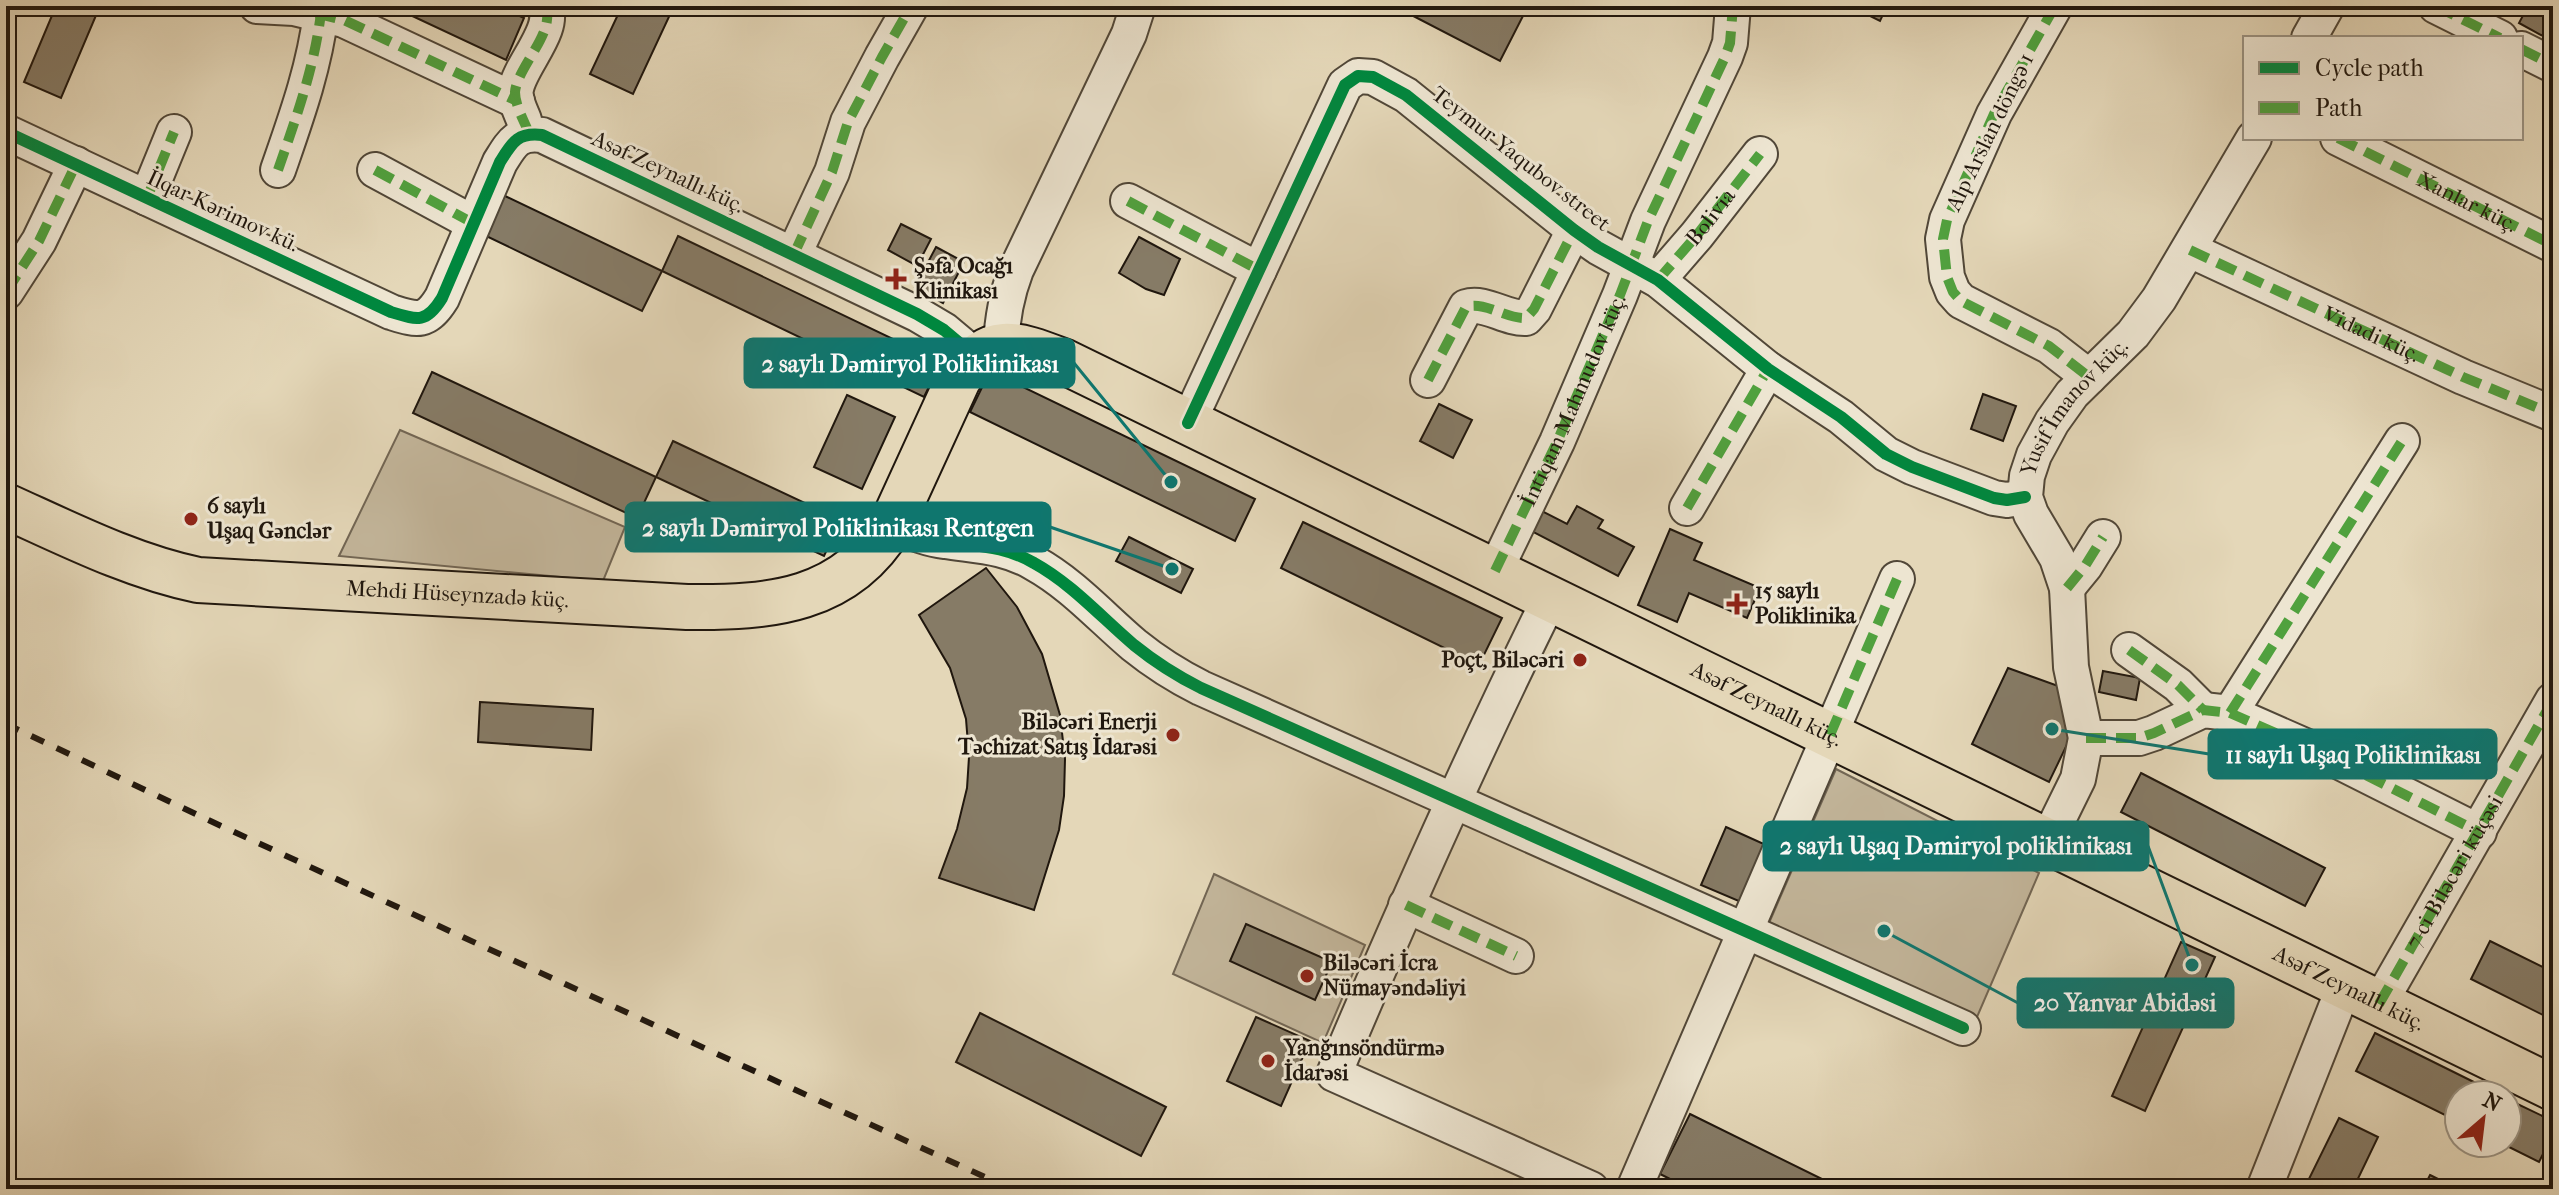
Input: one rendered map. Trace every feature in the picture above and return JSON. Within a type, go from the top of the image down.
[{"type":"main road","name":"Asəf Zeynallı küç.","points":[[988,351],[1018,346],[1065,362],[2553,1088]]},
{"type":"main road","points":[[892,524],[958,380],[988,351]]},
{"type":"main road","name":"Mehdi Hüseynzadə küç.","points":[[6,506],[135,562],[168,574],[198,580],[687,607],[761,605],[821,590],[863,562],[880,544],[892,524]]},
{"type":"street","points":[[257,6],[304,9],[344,20],[517,101]]},
{"type":"street","points":[[375,170],[473,223],[505,155],[518,138],[529,133],[515,92],[545,28],[548,18],[544,6]]},
{"type":"street","points":[[794,254],[832,172],[848,122],[911,6]]},
{"type":"street","points":[[988,351],[1016,270],[1129,34],[1138,6]]},
{"type":"street","name":"İntiqam Mahmudov küç.","points":[[1495,571],[1557,442],[1645,272],[1648,221],[1730,43],[1733,6]]},
{"type":"street","name":"Alp Arslan döngə 1","points":[[2055,6],[1994,114],[1947,220],[1943,239],[1947,277],[1961,301],[2049,346],[2089,377]]},
{"type":"street","points":[[2310,36],[2327,6]]},
{"type":"street","points":[[2436,6],[2496,36]]},
{"type":"street","points":[[278,170],[309,84],[317,49],[304,9]]},
{"type":"street","points":[[2523,50],[2553,65]]},
{"type":"street","name":"Teymur Yaqubov street","points":[[1188,423],[1345,85],[1358,76],[1373,77],[1406,95],[1574,230],[1645,272],[1768,369],[1841,417],[1886,454],[1994,498],[2007,500],[2025,497]]},
{"type":"street","name":"İlqar Kərimov kü.","points":[[6,132],[391,312],[411,318],[426,318],[434,311],[473,223]]},
{"type":"street","points":[[147,198],[174,132]]},
{"type":"street","name":"Asəf Zeynallı küç.","points":[[529,133],[560,142],[988,351]]},
{"type":"street","name":"Yusif İmanov küç.","points":[[2047,842],[2078,779],[2086,738],[2071,667],[2067,588],[2057,558],[2031,514],[2025,497],[2027,476],[2034,455],[2052,422],[2089,377],[2105,364],[2144,320],[2190,250],[2253,140]]},
{"type":"street","name":"Xanlar küç.","points":[[2342,140],[2553,245]]},
{"type":"street","name":"Bolivia","points":[[1645,272],[1697,235],[1760,154]]},
{"type":"street","points":[[6,292],[39,241],[76,164]]},
{"type":"street","points":[[1128,201],[1259,270]]},
{"type":"street","points":[[1428,380],[1466,307],[1473,304],[1515,318],[1526,318],[1534,309],[1574,230]]},
{"type":"street","name":"Vidadi küç.","points":[[2190,250],[2463,377],[2553,414]]},
{"type":"street","points":[[1687,508],[1768,369]]},
{"type":"street","points":[[2086,738],[2139,738],[2217,712],[2402,441]]},
{"type":"street","points":[[892,524],[921,536],[1014,552],[1055,576],[1135,646],[1201,688],[1963,1028]]},
{"type":"street","points":[[2067,588],[2103,537]]},
{"type":"street","points":[[1634,1189],[1897,579]]},
{"type":"street","points":[[1550,598],[1406,905],[1334,1074],[1591,1189]]},
{"type":"street","points":[[2129,650],[2217,712],[2330,757],[2479,832]]},
{"type":"street","name":"7-ci Biləcəri küçəsi","points":[[2264,1189],[2362,996],[2479,832],[2553,700]]},
{"type":"street","points":[[1406,905],[1516,956]]},
{"type":"shaded area","points":[[400,430],[625,527],[603,581],[339,556]]},
{"type":"shaded area","points":[[1836,769],[2039,873],[1977,1017],[1769,923]]},
{"type":"shaded area","points":[[1214,874],[1365,945],[1323,1043],[1173,974]]},
{"type":"building","points":[[56,6],[100,6],[61,98],[24,82]]},
{"type":"building","points":[[391,6],[498,6],[524,18],[506,60]]},
{"type":"building","points":[[622,6],[674,6],[633,94],[590,74]]},
{"type":"building","points":[[1394,6],[1469,6],[1475,9],[1477,6],[1528,6],[1500,61]]},
{"type":"building","points":[[1850,6],[1887,6],[1880,21]]},
{"type":"building","points":[[2528,6],[2553,6],[2552,41],[2519,23]]},
{"type":"building","points":[[501,194],[662,271],[642,311],[482,234]]},
{"type":"building","points":[[901,224],[931,239],[917,266],[888,250]]},
{"type":"building","points":[[678,236],[941,362],[924,397],[662,271]]},
{"type":"building","points":[[1139,237],[1180,259],[1164,295],[1146,289],[1119,273]]},
{"type":"building","points":[[936,247],[964,262],[943,303],[915,287]]},
{"type":"building","points":[[990,371],[1255,499],[1235,541],[970,412]]},
{"type":"building","points":[[432,372],[656,477],[637,518],[413,413]]},
{"type":"building","points":[[1983,394],[2016,406],[2003,441],[1971,429]]},
{"type":"building","points":[[847,395],[895,417],[862,489],[814,467]]},
{"type":"building","points":[[1439,404],[1472,420],[1453,458],[1420,441]]},
{"type":"building","points":[[673,441],[841,520],[824,556],[656,477]]},
{"type":"building","points":[[1532,506],[1567,524],[1577,506],[1603,520],[1598,528],[1634,547],[1618,576],[1522,526]]},
{"type":"building","points":[[1303,522],[1502,618],[1479,665],[1281,568]]},
{"type":"building","points":[[1670,529],[1702,543],[1694,560],[1760,588],[1747,618],[1689,593],[1677,622],[1638,605]]},
{"type":"building","points":[[1129,537],[1193,569],[1181,593],[1116,561]]},
{"type":"building","points":[[986,568],[1017,607],[1042,654],[1060,715],[1065,759],[1064,796],[1059,830],[1034,910],[939,878],[957,829],[967,788],[969,757],[966,719],[950,668],[919,615]]},
{"type":"building","points":[[2008,668],[2061,687],[2074,730],[2049,782],[1972,744]]},
{"type":"building","points":[[2103,671],[2140,678],[2136,700],[2099,692]]},
{"type":"building","points":[[480,702],[593,709],[591,750],[478,742]]},
{"type":"building","points":[[2141,773],[2325,868],[2305,906],[2121,812]]},
{"type":"building","points":[[1726,827],[1766,845],[1741,902],[1701,885]]},
{"type":"building","points":[[1246,924],[1332,962],[1315,1000],[1230,961]]},
{"type":"building","points":[[2490,941],[2553,972],[2553,1020],[2471,979]]},
{"type":"building","points":[[2181,942],[2215,957],[2145,1111],[2112,1096]]},
{"type":"building","points":[[980,1013],[1166,1107],[1141,1156],[956,1062]]},
{"type":"building","name":"Yanğınsöndürmə İdarəsi","points":[[1256,1017],[1310,1041],[1281,1106],[1227,1081]]},
{"type":"building","points":[[2375,1033],[2468,1079],[2443,1079],[2443,1114],[2356,1071]]},
{"type":"building","points":[[2523,1107],[2553,1121],[2553,1134],[2539,1162],[2523,1154]]},
{"type":"building","points":[[1690,1114],[1828,1182],[1824,1189],[1690,1189],[1660,1174]]},
{"type":"building","points":[[2339,1118],[2378,1137],[2353,1189],[2304,1189]]},
{"type":"building","points":[[2430,1175],[2458,1189],[2423,1189]]},
{"type":"railway","points":[[6,724],[1011,1189]]},
{"type":"marked path","points":[[257,6],[294,8],[344,20],[517,101]]},
{"type":"marked path","points":[[529,133],[515,92],[522,71],[546,25],[544,6]]},
{"type":"marked path","points":[[794,254],[832,172],[848,122],[911,6]]},
{"type":"marked path","points":[[1495,571],[1557,442],[1648,221],[1725,57],[1730,43],[1733,6]]},
{"type":"marked path","points":[[2055,6],[1994,114],[1947,220],[1943,239],[1947,277],[1961,301],[2049,346],[2089,377]]},
{"type":"marked path","points":[[2436,6],[2496,36]]},
{"type":"marked path","points":[[278,170],[309,74],[321,13]]},
{"type":"marked path","points":[[2523,50],[2553,65]]},
{"type":"marked path","points":[[147,198],[174,132]]},
{"type":"marked path","points":[[2342,140],[2553,245]]},
{"type":"marked path","points":[[1658,280],[1760,154]]},
{"type":"marked path","points":[[6,292],[39,241],[76,164]]},
{"type":"marked path","points":[[375,170],[473,223]]},
{"type":"marked path","points":[[1128,201],[1259,270]]},
{"type":"marked path","points":[[1428,380],[1466,307],[1481,306],[1526,318],[1534,309],[1574,230]]},
{"type":"marked path","points":[[2190,250],[2463,377],[2553,414]]},
{"type":"marked path","points":[[1687,508],[1768,369]]},
{"type":"marked path","points":[[2230,713],[2402,441]]},
{"type":"marked path","points":[[2067,588],[2103,537]]},
{"type":"marked path","points":[[1830,735],[1897,579]]},
{"type":"marked path","points":[[2129,650],[2178,685],[2203,710]]},
{"type":"marked path","points":[[2379,1004],[2553,700]]},
{"type":"marked path","points":[[2086,738],[2139,738],[2203,710],[2230,713],[2330,757],[2479,832]]},
{"type":"marked path","points":[[1406,905],[1516,956]]},
{"type":"cycle path","points":[[1188,423],[1345,85],[1358,76],[1373,77],[1406,95],[1574,230],[1658,280],[1768,369],[1841,417],[1886,454],[1994,498],[2007,500],[2025,497]]},
{"type":"cycle path","points":[[6,132],[391,312],[414,318],[426,316],[442,298],[508,149],[521,137],[542,135],[917,314],[944,330],[975,356]]},
{"type":"cycle path","points":[[892,524],[931,538],[1023,557],[1061,581],[1150,657],[1201,688],[1963,1028]]},
{"type":"place","name":"Şəfa Ocağı Klinikası","points":[[896,279]]},
{"type":"place","name":"2 saylı Dəmiryol Poliklinikası","points":[[1171,482]]},
{"type":"place","name":"6 saylı Uşaq Gənclər","points":[[191,519]]},
{"type":"place","name":"2 saylı Dəmiryol Poliklinikası Rentgen","points":[[1172,569]]},
{"type":"place","name":"15 saylı Poliklinika","points":[[1737,604]]},
{"type":"place","name":"Poçt, Biləcəri","points":[[1580,660]]},
{"type":"place","name":"11 saylı Uşaq Poliklinikası","points":[[2052,729]]},
{"type":"place","name":"Biləcəri Enerji Təchizat Satış İdarəsi","points":[[1173,735]]},
{"type":"place","name":"20 Yanvar Abidəsi","points":[[1884,931]]},
{"type":"place","name":"2 saylı Uşaq Dəmiryol poliklinikası","points":[[2192,965]]},
{"type":"place","name":"Biləcəri İcra Nümayəndəliyi","points":[[1307,976]]},
{"type":"place","name":"Yanğınsöndürmə İdarəsi","points":[[1268,1061]]}]
